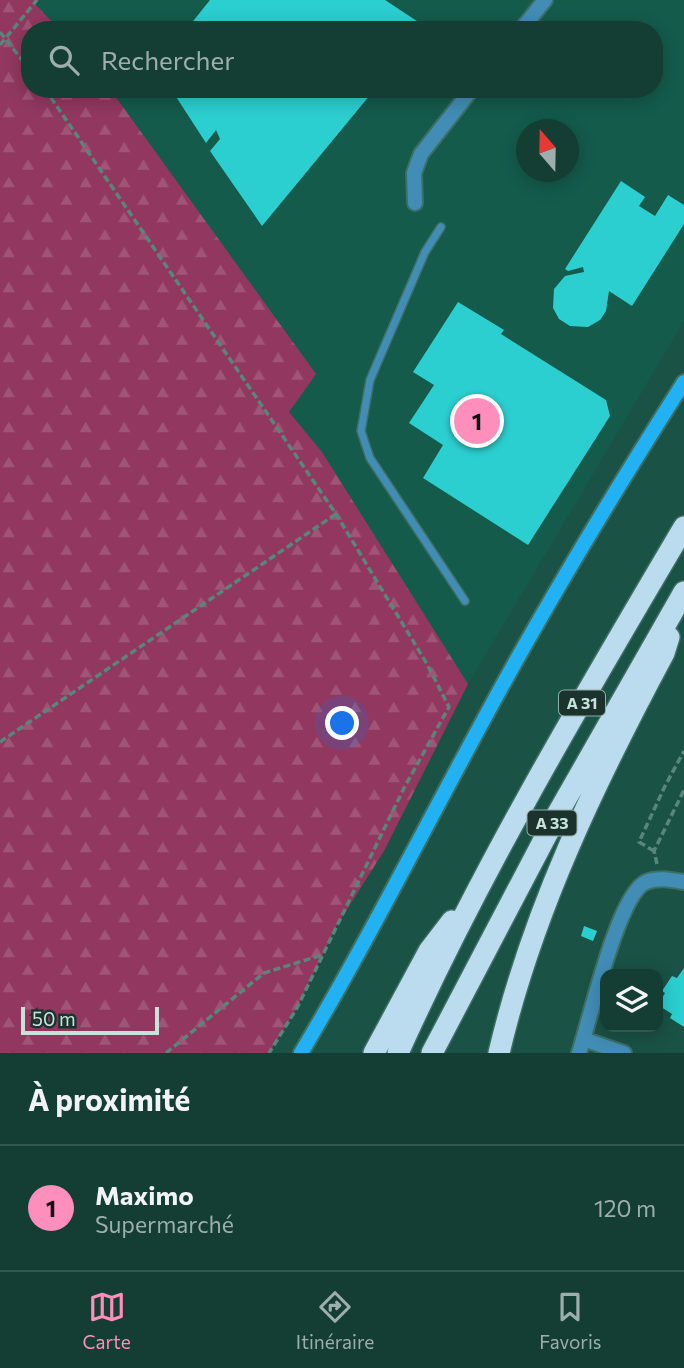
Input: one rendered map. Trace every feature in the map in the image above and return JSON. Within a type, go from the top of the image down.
[{"type":"highway","name":"A 31","points":[[374,1053],[429,951],[483,881],[562,736],[684,527]]},
{"type":"highway","name":"A 31","points":[[499,1053],[521,975],[555,881],[611,753],[664,653],[682,595]]},
{"type":"highway","name":"A 33","points":[[432,1053],[558,813],[682,595]]},
{"type":"highway","points":[[398,1053],[483,881]]},
{"type":"main road","points":[[301,1053],[562,580],[684,382]]},
{"type":"street","points":[[528,21],[545,0]]},
{"type":"street","points":[[415,203],[414,173],[421,154],[465,98]]},
{"type":"street","points":[[624,1053],[581,1046],[615,934],[634,892],[654,880],[684,882]]},
{"type":"lane","points":[[441,227],[425,252],[370,380],[361,431],[370,458],[465,601]]},
{"type":"path","points":[[0,45],[37,0]]},
{"type":"path","points":[[0,32],[21,59]]},
{"type":"path","points":[[50,98],[336,514],[427,664],[449,707],[404,788],[298,1008],[269,1053]]},
{"type":"path","points":[[0,741],[336,514]]},
{"type":"path","points":[[654,851],[639,842],[664,786],[684,751]]},
{"type":"path","points":[[654,880],[654,851],[684,790]]},
{"type":"path","points":[[166,1053],[264,973],[323,954]]},
{"type":"shaded area","points":[[39,0],[684,0],[684,321],[468,684],[322,452],[289,412],[315,374],[116,98],[663,98],[663,21],[51,21],[35,4]]},
{"type":"green space","points":[[0,0],[39,0],[35,4],[51,21],[21,21],[21,98],[117,98],[316,374],[289,412],[322,452],[468,684],[384,851],[337,925],[297,1008],[269,1053],[0,1053]]},
{"type":"building","points":[[210,0],[385,0],[417,21],[193,21]]},
{"type":"building","points":[[177,98],[368,98],[262,226],[210,151],[220,139],[216,130],[206,143]]},
{"type":"building","points":[[621,181],[645,197],[639,206],[655,216],[668,195],[684,205],[684,224],[632,306],[609,291],[606,311],[600,320],[588,327],[570,326],[559,319],[553,308],[554,289],[565,276],[584,272],[583,267],[568,271],[565,269]]},
{"type":"building","points":[[458,302],[504,330],[501,334],[606,400],[610,416],[528,545],[423,478],[443,445],[409,423],[434,385],[413,372]]},
{"type":"building","points":[[584,926],[597,931],[593,941],[581,936]]},
{"type":"building","points":[[684,968],[684,1027],[670,1018],[672,1014],[663,1008],[663,990],[672,976],[677,978]]},
{"type":"place","name":"Maximo","points":[[477,421]]}]
